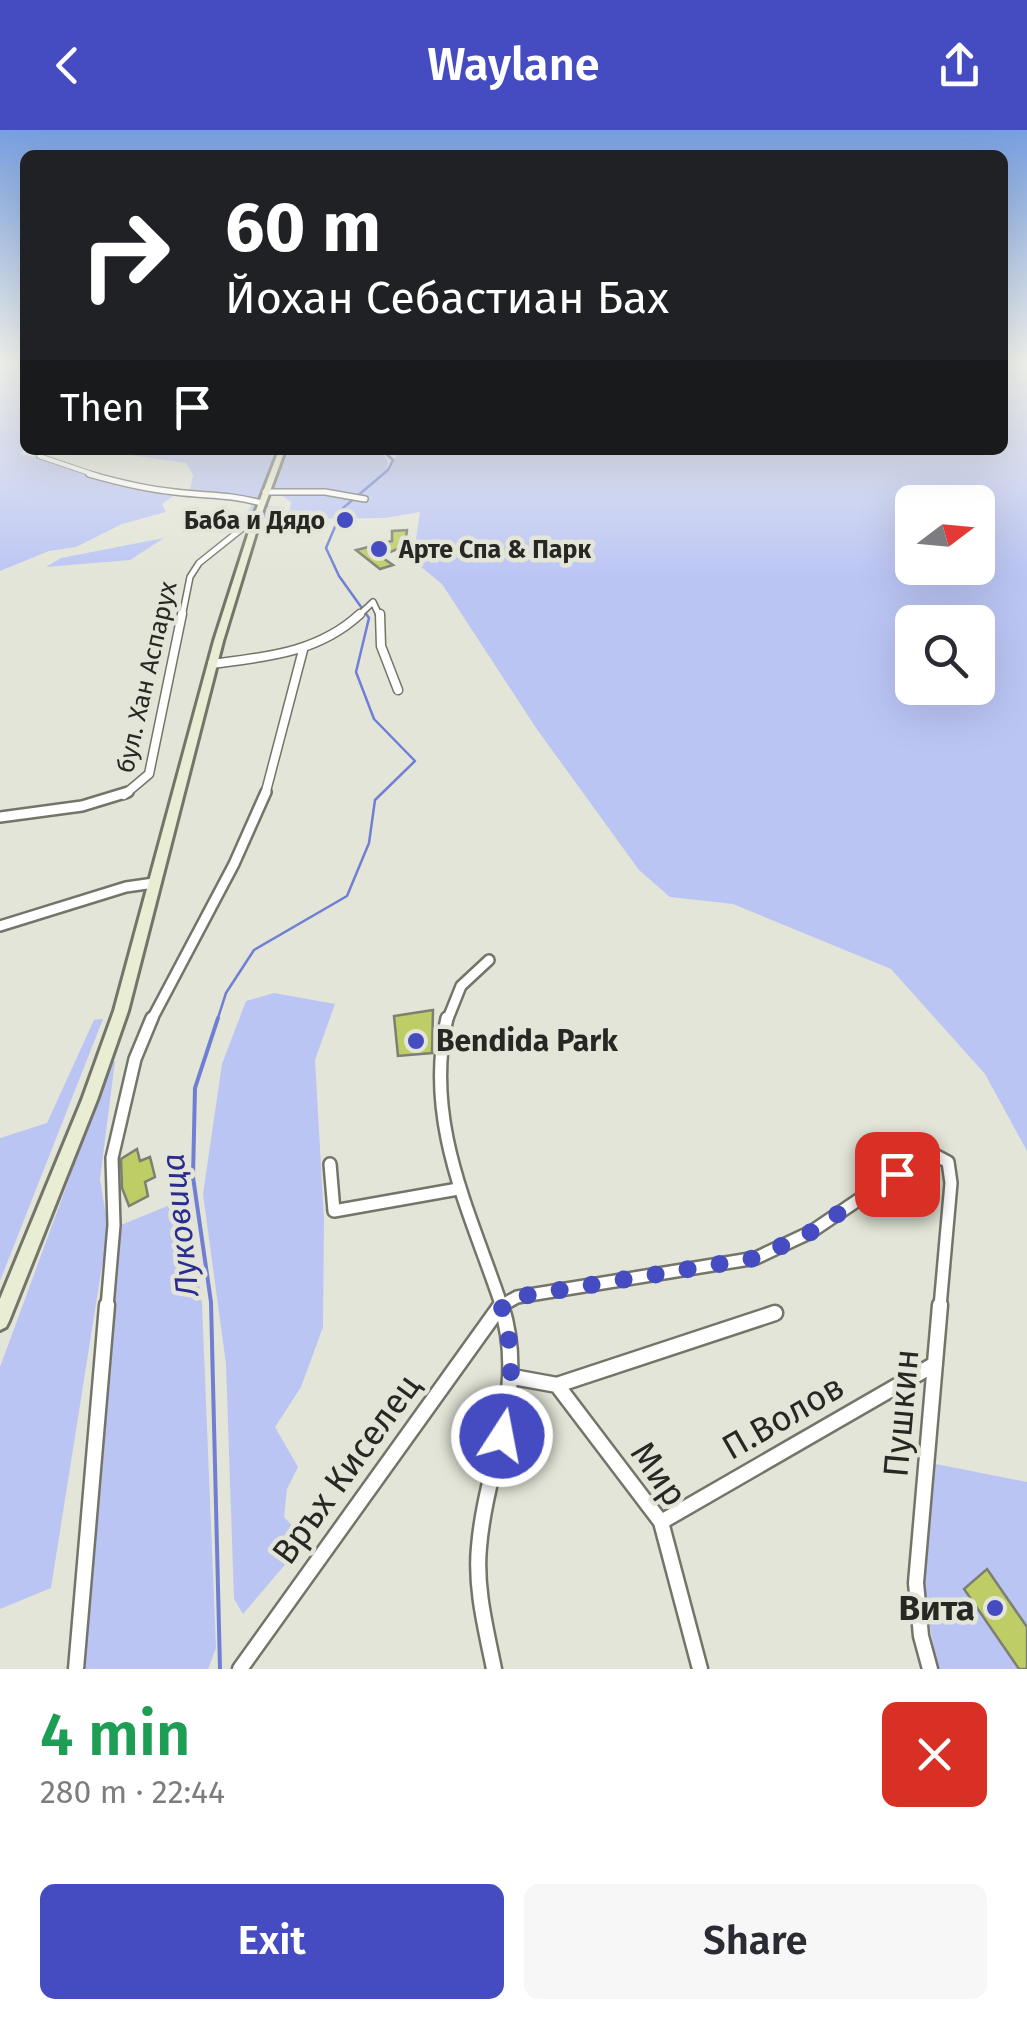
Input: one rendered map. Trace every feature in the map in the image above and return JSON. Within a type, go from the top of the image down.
[{"type":"main road","points":[[0,1321],[134,970],[212,664],[254,519],[280,455]]},
{"type":"street","points":[[39,456],[133,486],[168,492],[227,494],[261,503]]},
{"type":"street","points":[[265,492],[362,498]]},
{"type":"street","name":"бул. Хан Аспарух","points":[[0,816],[120,799],[139,790],[149,774],[190,577],[254,519]]},
{"type":"street","points":[[212,664],[303,650],[341,632],[373,602],[380,614],[381,646],[398,690]]},
{"type":"street","points":[[76,1669],[114,1225],[112,1158],[120,1116],[136,1059],[160,1000],[234,864],[270,783],[303,650]]},
{"type":"street","points":[[0,926],[126,886],[154,882]]},
{"type":"street","points":[[489,960],[464,978],[454,994],[439,1060],[442,1137],[510,1335],[513,1377],[478,1566],[494,1669]]},
{"type":"street","name":"Пушкин","points":[[501,1304],[517,1297],[756,1258],[811,1232],[923,1156],[934,1154],[948,1162],[951,1183],[916,1583],[921,1636],[930,1669]]},
{"type":"street","points":[[330,1164],[334,1211],[458,1189]]},
{"type":"street","name":"Връх Киселец","points":[[240,1669],[501,1304]]},
{"type":"street","points":[[513,1377],[557,1385],[774,1313]]},
{"type":"street","name":"П.Волов","points":[[661,1522],[936,1364]]},
{"type":"street","name":"Мир","points":[[557,1385],[661,1522],[700,1669]]},
{"type":"shaded area","points":[[0,436],[20,436],[20,455],[125,484],[190,490],[193,475],[186,463],[130,455],[384,455],[388,462],[386,473],[397,455],[1008,455],[1008,436],[1027,436],[1027,1151],[985,1074],[891,969],[733,904],[670,897],[639,870],[536,728],[442,584],[404,553],[415,546],[420,512],[385,518],[289,519],[291,502],[280,494],[268,495],[265,505],[280,507],[271,518],[243,519],[253,503],[176,494],[162,504],[166,512],[122,524],[76,547],[49,551],[0,571]]},
{"type":"shaded area","points":[[164,538],[130,560],[46,567],[61,558]]},
{"type":"shaded area","points":[[274,993],[335,1004],[315,1060],[324,1218],[323,1327],[301,1387],[275,1427],[298,1467],[287,1489],[284,1517],[306,1540],[243,1614],[234,1599],[226,1364],[203,1194],[222,1064],[246,1001]]},
{"type":"shaded area","points":[[103,1019],[0,1281],[0,1138],[47,1123],[94,1020]]},
{"type":"shaded area","points":[[106,1061],[115,1061],[100,1179],[108,1228],[51,1588],[0,1609],[0,1367],[68,1182]]},
{"type":"shaded area","points":[[187,1198],[202,1304],[216,1648],[208,1669],[83,1669],[121,1225]]},
{"type":"shaded area","points":[[931,1463],[1027,1482],[1027,1669],[938,1669],[922,1586]]},
{"type":"building","name":"Арте Спа & Парк","points":[[407,530],[405,546],[380,556],[393,565],[380,569],[356,550],[392,541],[392,531]]},
{"type":"building","name":"Bendida Park","points":[[433,1010],[432,1053],[398,1056],[394,1016]]},
{"type":"building","points":[[137,1149],[140,1161],[150,1157],[155,1177],[145,1182],[148,1196],[129,1206],[122,1188],[121,1159]]},
{"type":"building","name":"Вита","points":[[987,1569],[1027,1627],[1027,1669],[1019,1669],[964,1589]]},
{"type":"waterway","name":"Луковица","points":[[217,1021],[226,993],[254,950],[347,896],[369,843],[375,800],[415,761],[374,719],[356,672],[369,618],[339,576],[326,548],[343,508],[388,470],[393,460],[388,455]]},
{"type":"waterway","name":"Луковица","points":[[218,1018],[195,1088],[193,1177],[211,1302],[220,1669]]},
{"type":"place","name":"Баба и Дядо","points":[[345,520]]},
{"type":"place","name":"Арте Спа & Парк","points":[[379,549]]},
{"type":"place","name":"Bendida Park","points":[[416,1041]]},
{"type":"place","name":"Вита","points":[[995,1608]]},
{"type":"route","points":[[502,1436],[513,1377],[510,1335],[501,1304],[517,1297],[756,1258],[811,1232],[897,1174]]}]
